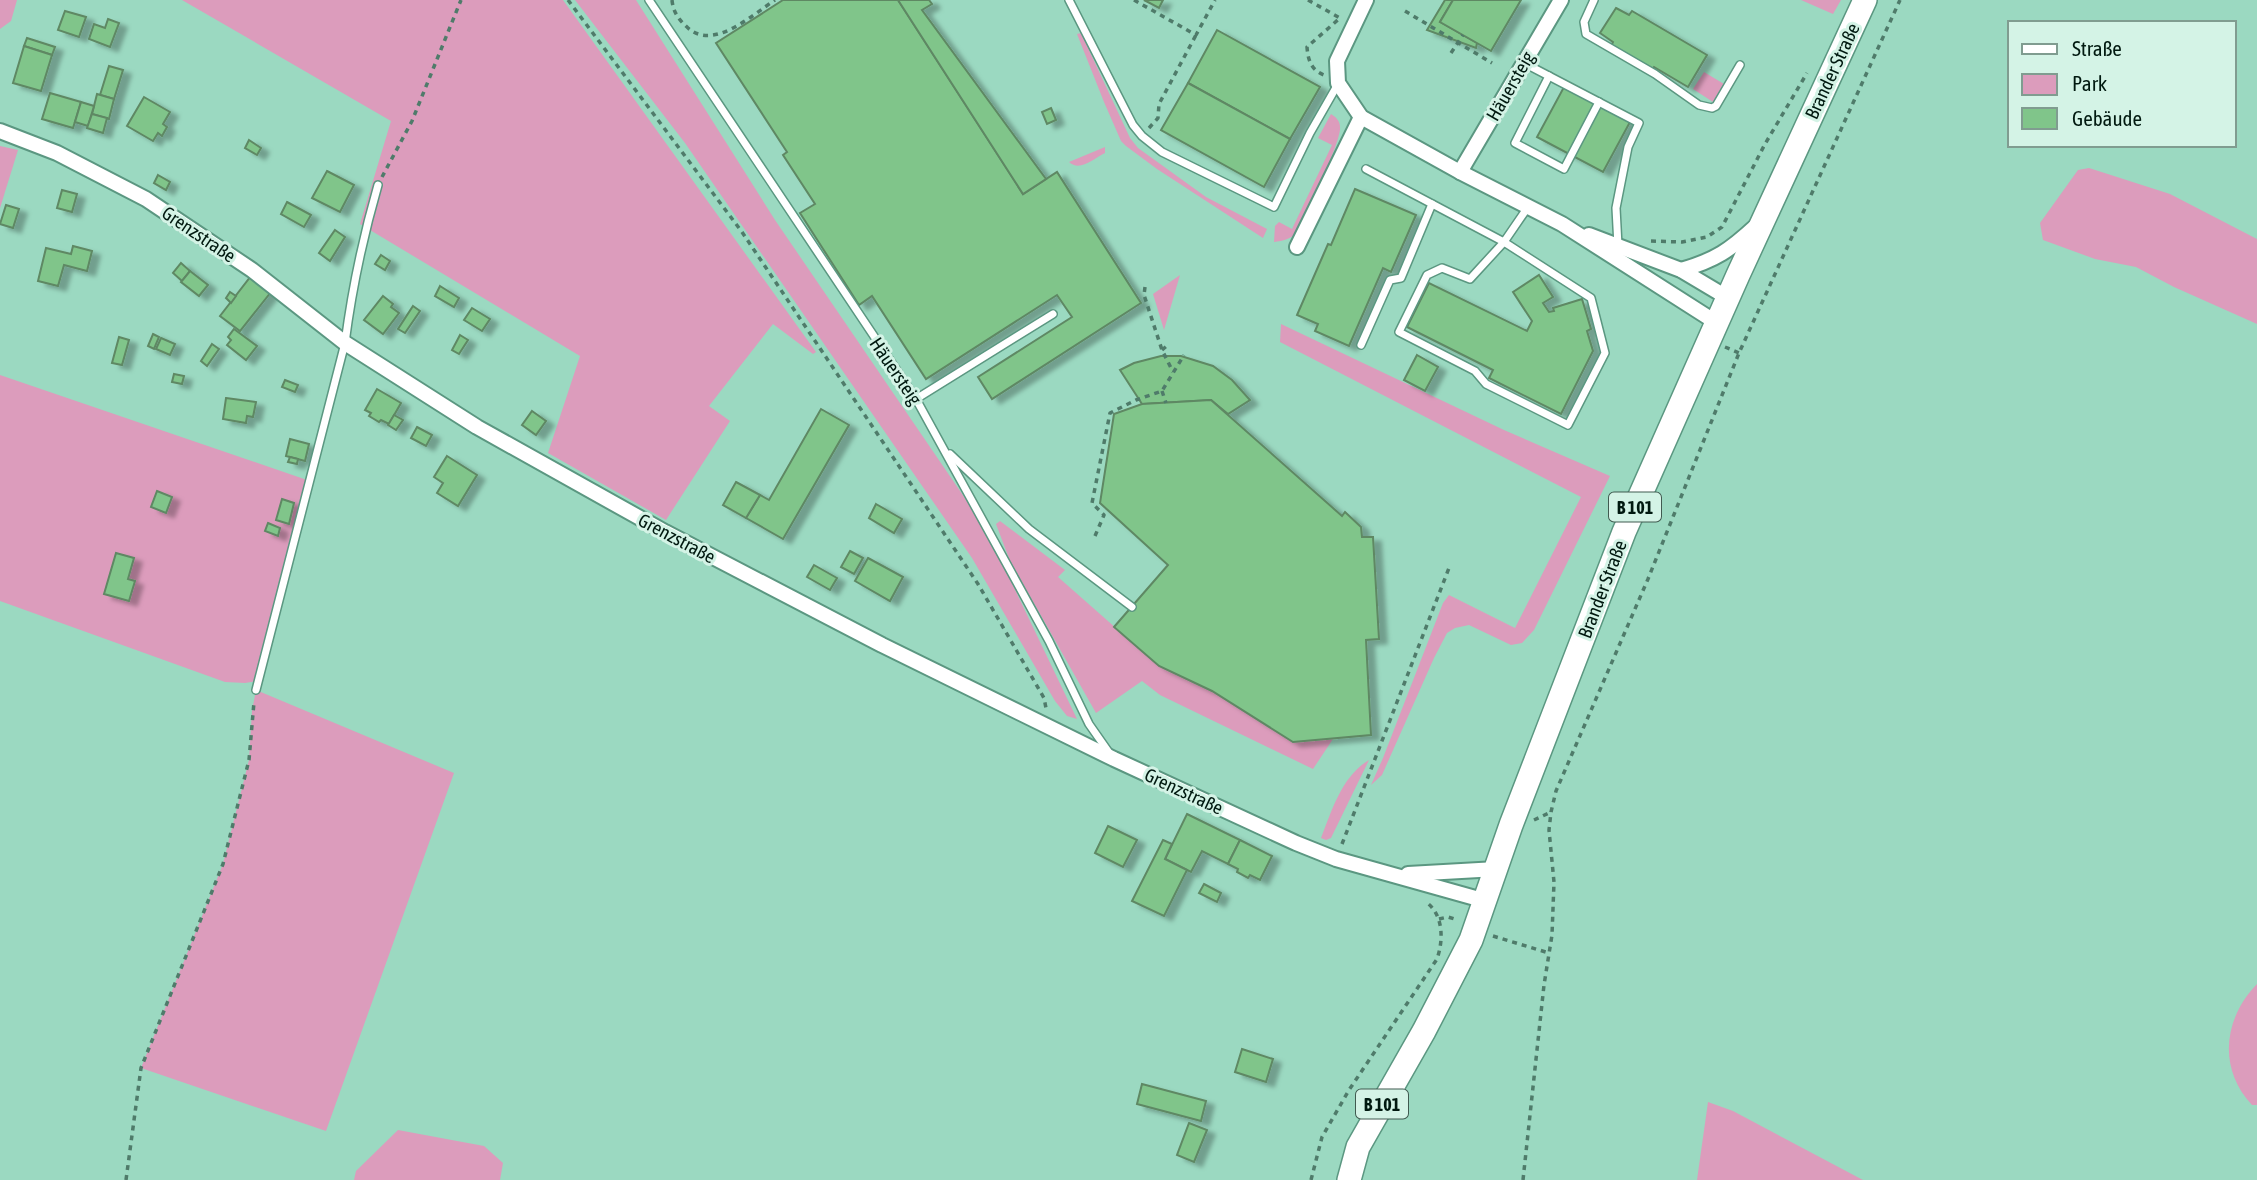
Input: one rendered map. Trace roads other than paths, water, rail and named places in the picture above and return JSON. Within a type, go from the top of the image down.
[{"type":"main road","name":"Brander Straße","points":[[1349,1180],[1358,1147],[1424,1031],[1471,940],[1624,532],[1865,0]]},
{"type":"street","points":[[1366,0],[1337,61],[1338,83],[1361,117],[1562,225],[1717,323]]},
{"type":"street","name":"Häuersteig","points":[[1460,172],[1561,0]]},
{"type":"street","points":[[1297,247],[1361,117]]},
{"type":"street","name":"Grenzstraße","points":[[0,131],[57,153],[146,199],[252,270],[345,343],[477,427],[665,532],[883,645],[1114,759],[1336,859],[1486,901]]},
{"type":"street","points":[[1681,270],[1715,259],[1735,246],[1763,221]]},
{"type":"street","points":[[1562,225],[1681,270],[1728,299]]},
{"type":"street","name":"Grenzstraße","points":[[1393,875],[1497,869]]},
{"type":"lane","name":"Häuersteig","points":[[649,0],[916,399],[1049,641],[1089,724],[1114,759]]},
{"type":"lane","points":[[1069,0],[1133,125],[1142,136],[1162,152],[1274,207],[1338,83]]},
{"type":"lane","points":[[1594,0],[1584,22],[1586,34],[1655,74],[1699,105],[1712,108],[1716,106],[1740,65]]},
{"type":"lane","points":[[1524,63],[1639,123],[1628,147],[1616,208],[1618,246]]},
{"type":"lane","points":[[1549,76],[1516,143],[1564,169],[1599,102]]},
{"type":"lane","points":[[1366,169],[1504,242],[1591,298],[1605,353],[1568,425],[1486,384],[1475,371],[1399,332],[1427,275],[1442,268],[1470,279],[1504,242],[1528,207]]},
{"type":"lane","points":[[256,690],[345,343],[362,238],[378,185]]},
{"type":"lane","points":[[1361,345],[1390,280],[1401,278],[1432,204]]},
{"type":"lane","points":[[916,399],[1052,314]]},
{"type":"lane","points":[[944,449],[1029,530],[1132,607]]}]
